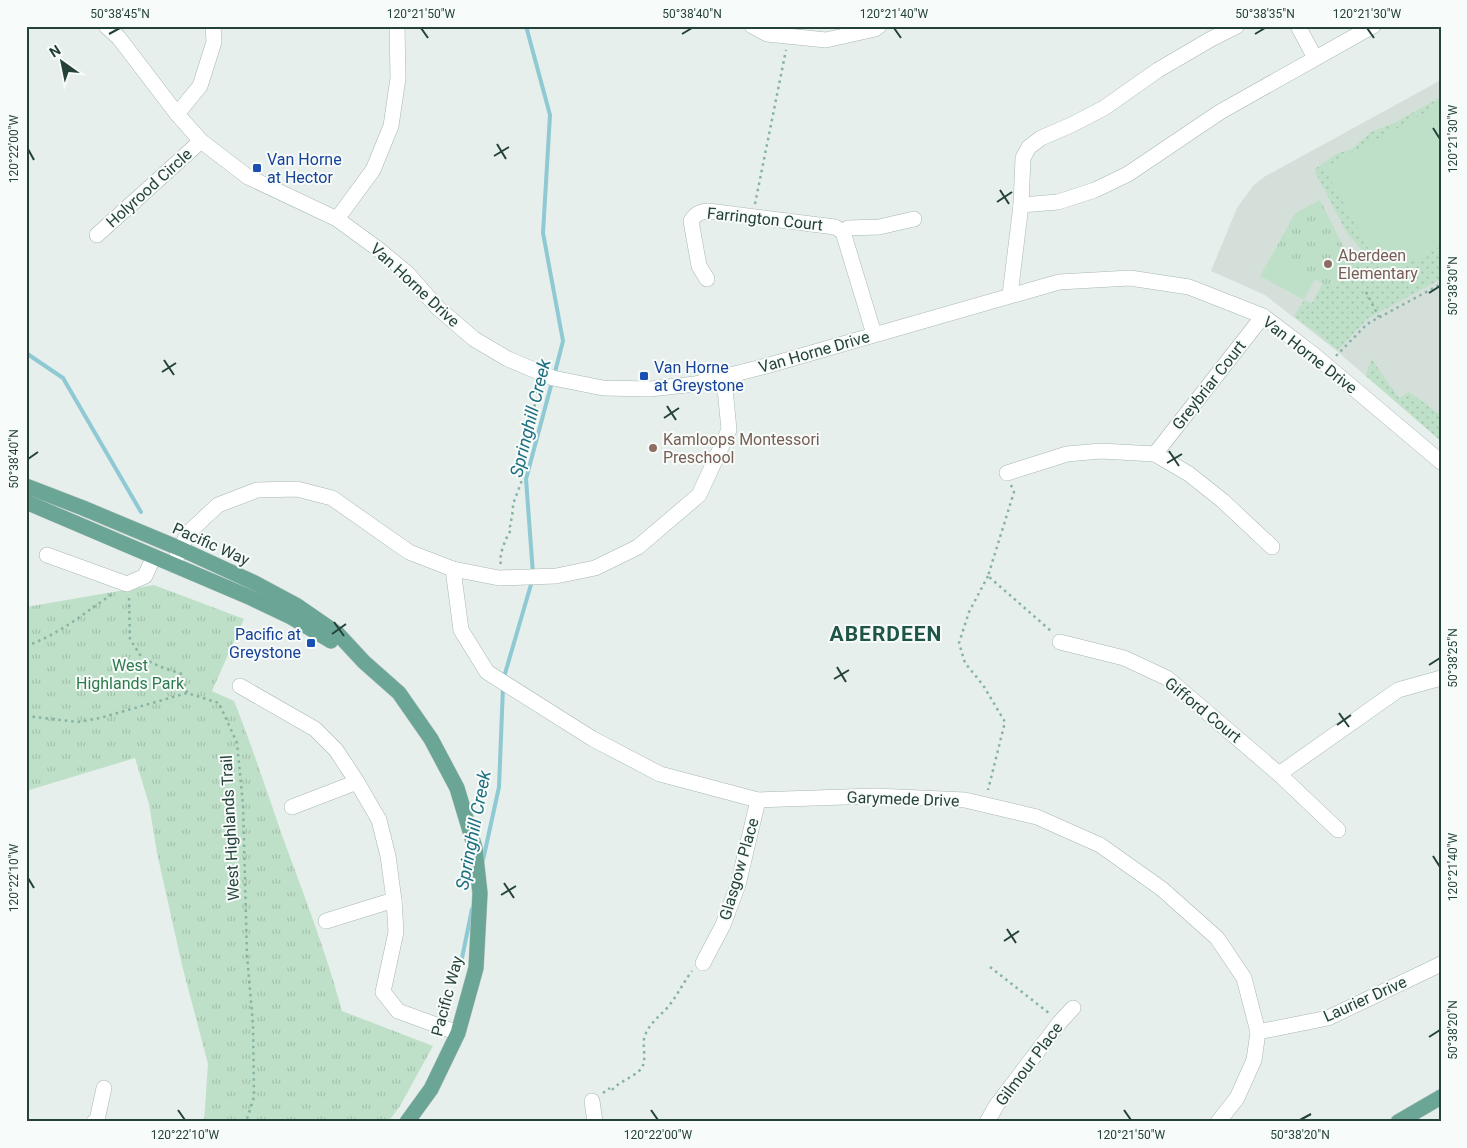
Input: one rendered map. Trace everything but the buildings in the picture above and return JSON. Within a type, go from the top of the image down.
[{"type":"main road","name":"Pacific Way","points":[[26,486],[180,549],[256,583],[296,605],[338,634],[364,662],[399,694],[431,739],[457,788],[475,848],[480,893],[476,968],[458,1033],[431,1089],[407,1122]]},
{"type":"main road","name":"Pacific Way","points":[[26,502],[292,617],[364,662]]},
{"type":"main road","points":[[1398,1122],[1441,1098]]},
{"type":"street","name":"Van Horne Drive","points":[[106,26],[119,38],[177,114],[201,141],[248,177],[337,219],[378,248],[407,273],[438,308],[474,339],[508,359],[553,378],[603,388],[650,389],[695,384],[724,378],[1059,282],[1130,278],[1189,287],[1263,316],[1313,354],[1441,462]]},
{"type":"street","points":[[177,114],[200,86],[214,42],[214,26]]},
{"type":"street","points":[[337,219],[373,170],[391,126],[398,78],[396,26]]},
{"type":"street","points":[[752,26],[767,34],[826,40],[875,29],[879,26]]},
{"type":"street","points":[[1010,295],[1021,205],[1023,158],[1030,147],[1041,138],[1104,108],[1158,70],[1237,26]]},
{"type":"street","points":[[1298,26],[1315,58]]},
{"type":"street","points":[[1021,205],[1058,202],[1096,190],[1128,174],[1220,112],[1373,26]]},
{"type":"street","name":"Holyrood Circle","points":[[97,235],[201,141]]},
{"type":"street","name":"Farrington Court","points":[[707,280],[699,266],[691,221],[694,215],[699,212],[708,211],[835,227],[843,232],[874,334]]},
{"type":"street","name":"Farrington Court","points":[[843,232],[848,228],[879,227],[914,219]]},
{"type":"street","name":"Greybriar Court","points":[[1155,454],[1263,316]]},
{"type":"street","points":[[174,565],[188,533],[218,505],[257,490],[296,489],[332,498],[409,552],[453,569],[499,578],[556,576],[595,568],[638,547],[699,495],[729,430],[724,378]]},
{"type":"street","points":[[1007,473],[1067,454],[1101,451],[1155,454],[1196,479],[1223,501],[1272,547]]},
{"type":"street","points":[[47,555],[126,584],[145,576],[154,556]]},
{"type":"street","name":"Garymede Drive","points":[[453,569],[461,630],[487,672],[593,739],[660,774],[758,800],[875,796],[964,800],[1037,817],[1100,845],[1162,889],[1217,938],[1244,978],[1258,1032],[1254,1060],[1238,1098],[1218,1122]]},
{"type":"street","name":"Gifford Court","points":[[1060,642],[1124,658],[1167,678],[1279,774],[1338,830]]},
{"type":"street","points":[[1279,774],[1398,690],[1441,678]]},
{"type":"street","points":[[240,686],[315,729],[336,750],[357,782],[378,820],[388,856],[394,900],[396,932],[383,992],[398,1011],[458,1033]]},
{"type":"street","points":[[292,807],[357,782]]},
{"type":"street","name":"Glasgow Place","points":[[699,966],[723,925],[738,885],[758,800]]},
{"type":"street","points":[[326,921],[394,900]]},
{"type":"street","name":"Laurier Drive","points":[[1258,1032],[1328,1018],[1441,964]]},
{"type":"street","name":"Gilmour Place","points":[[987,1122],[996,1106],[1060,1022],[1073,1008]]},
{"type":"street","points":[[94,1122],[97,1120],[104,1088]]},
{"type":"street","points":[[592,1101],[595,1122]]},
{"type":"path","points":[[754,208],[789,36]]},
{"type":"path","points":[[1336,357],[1367,324],[1441,284]]},
{"type":"path","points":[[1366,292],[1379,317]]},
{"type":"path","points":[[500,564],[499,559],[506,536],[511,530],[513,504],[521,483],[538,386]]},
{"type":"path","points":[[988,790],[1005,722],[983,685],[965,663],[958,644],[969,612],[988,576],[1014,492],[1007,473]]},
{"type":"path","points":[[988,576],[1050,629],[1060,642]]},
{"type":"path","points":[[26,646],[41,641],[78,618],[126,584],[130,608],[130,639],[142,658],[182,674],[187,694],[100,718],[78,722],[26,716]]},
{"type":"path","name":"West Highlands Trail","points":[[187,694],[219,703],[237,743],[243,805],[246,955],[253,1034],[254,1097],[246,1122]]},
{"type":"path","points":[[612,1090],[616,1085],[640,1070],[644,1064],[643,1046],[645,1034],[699,966]]},
{"type":"path","points":[[990,967],[1060,1022]]},
{"type":"shaded area","name":"Aberdeen Elementary","points":[[1441,80],[1441,441],[1338,352],[1265,295],[1211,271],[1237,208],[1253,186],[1264,177]]},
{"type":"green space","points":[[1441,97],[1441,279],[1367,319],[1338,350],[1294,316],[1304,300],[1312,303],[1323,283],[1335,289],[1350,260],[1356,263],[1365,254],[1347,233],[1315,169],[1336,154],[1352,149],[1371,132],[1394,123]]},
{"type":"green space","points":[[1441,104],[1441,246],[1384,277],[1324,168]]},
{"type":"green space","points":[[1320,200],[1350,260],[1334,290],[1272,255],[1295,213]]},
{"type":"green space","points":[[1272,255],[1315,279],[1304,300],[1260,276]]},
{"type":"green space","points":[[1371,358],[1399,398],[1409,392],[1441,415],[1441,441],[1366,376]]},
{"type":"green space","name":"West Highlands Park","points":[[154,585],[244,619],[212,691],[234,701],[329,967],[342,1011],[433,1046],[400,1106],[388,1122],[204,1122],[208,1064],[182,965],[157,853],[149,804],[135,758],[26,791],[26,607]]},
{"type":"waterway","name":"Springhill Creek","points":[[526,26],[550,115],[543,233],[563,341],[554,376]]},
{"type":"waterway","points":[[26,353],[63,378],[141,512]]},
{"type":"waterway","name":"Springhill Creek","points":[[533,574],[526,479],[552,382]]},
{"type":"waterway","name":"Springhill Creek","points":[[504,677],[532,581]]},
{"type":"waterway","name":"Springhill Creek","points":[[483,860],[499,787],[503,687]]},
{"type":"waterway","name":"Springhill Creek","points":[[461,963],[472,909]]},
{"type":"place","name":"Van Horne at Hector","points":[[257,168]]},
{"type":"place","name":"Aberdeen Elementary","points":[[1328,264]]},
{"type":"place","name":"Van Horne at Greystone","points":[[644,376]]},
{"type":"place","name":"Kamloops Montessori Preschool","points":[[653,448]]},
{"type":"place","name":"Pacific at Greystone","points":[[311,643]]},
{"type":"district","name":"ABERDEEN","points":[[886,634]]}]
